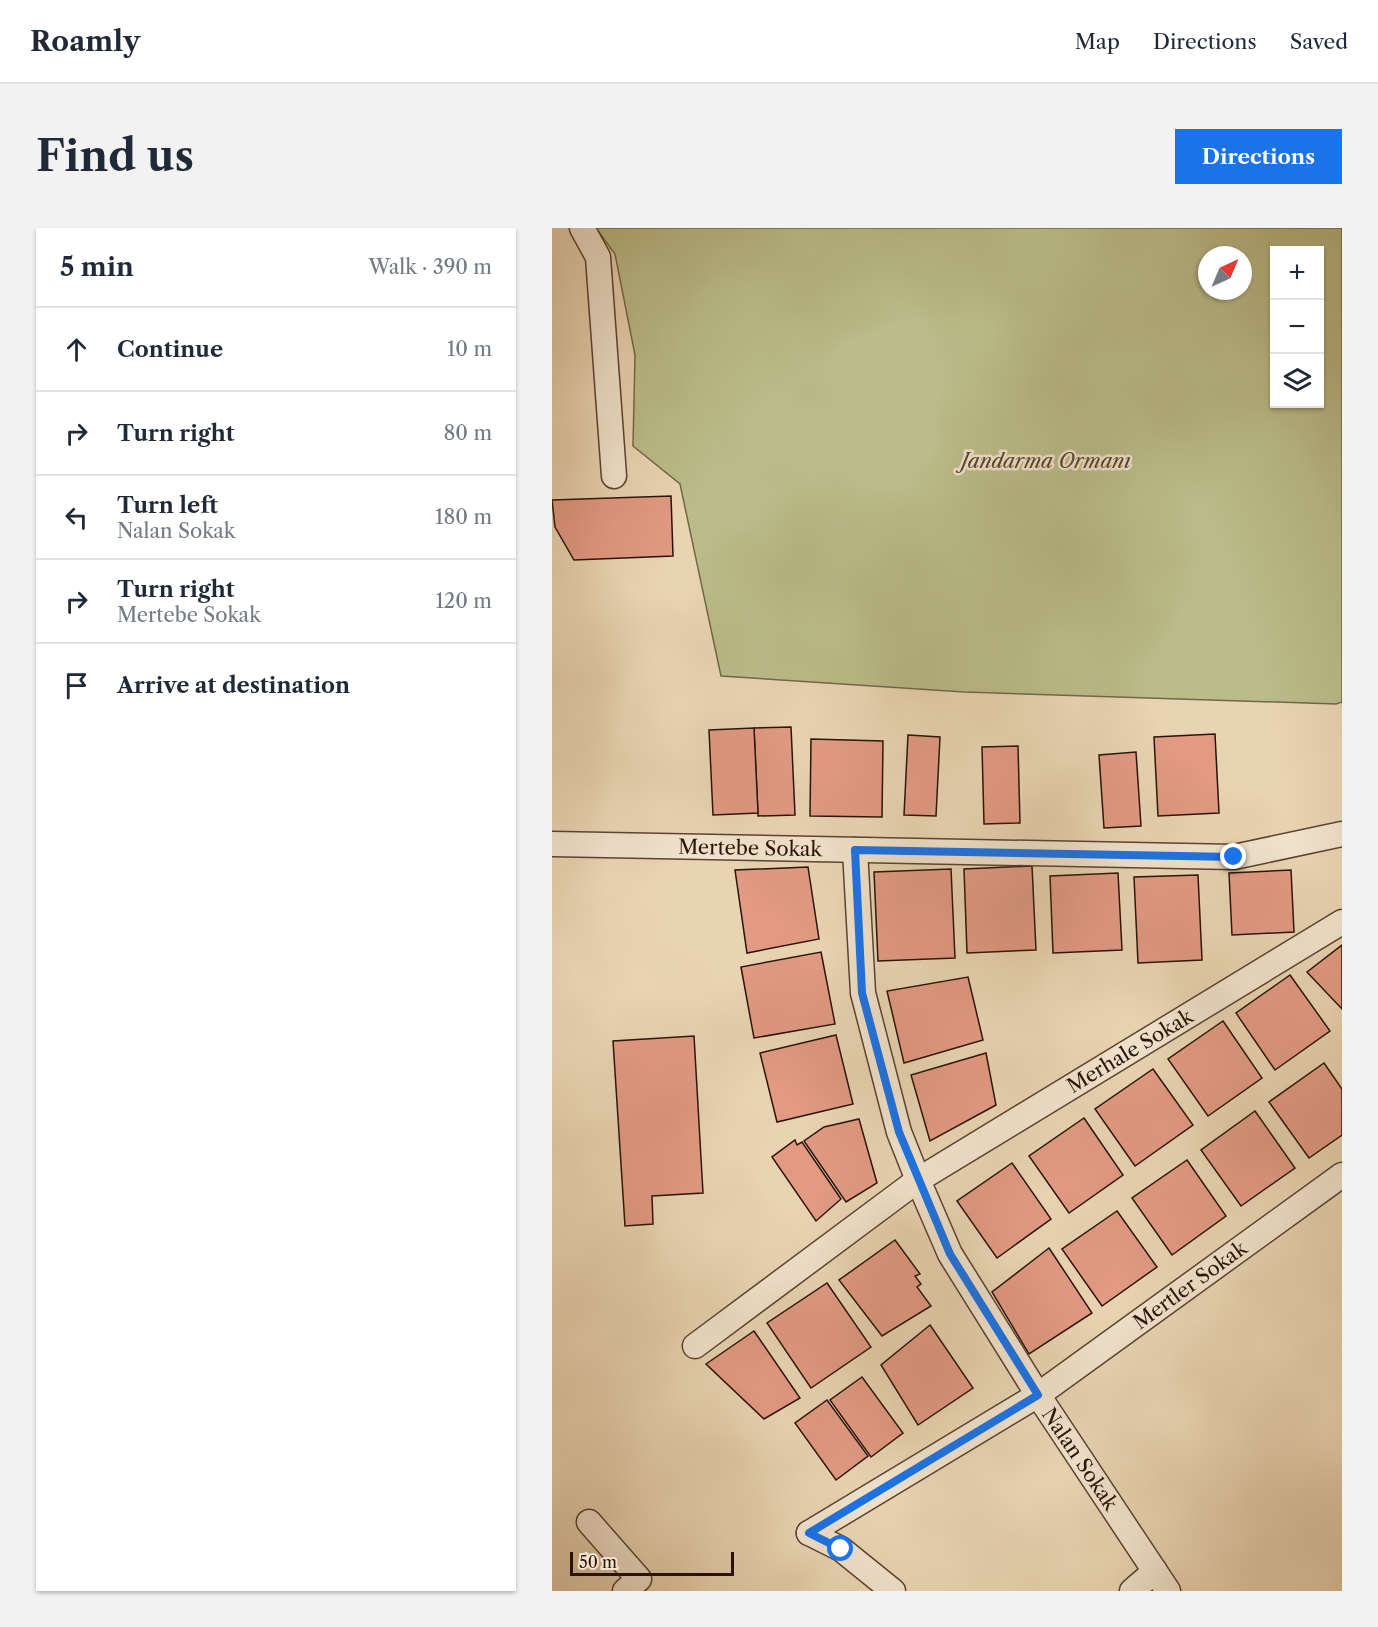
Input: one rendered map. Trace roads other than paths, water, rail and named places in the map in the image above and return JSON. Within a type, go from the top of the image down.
[{"type":"street","points":[[582,228],[598,257],[614,476]]},
{"type":"street","name":"Mertebe Sokak","points":[[552,844],[1234,857],[1342,834]]},
{"type":"street","name":"Nalan Sokak","points":[[855,850],[862,993],[899,1132],[918,1180],[950,1254],[1038,1395],[1162,1581]]},
{"type":"street","name":"Merhale Sokak","points":[[695,1346],[918,1180],[1342,922]]},
{"type":"street","name":"Mertler Sokak","points":[[893,1591],[841,1549],[809,1533],[1038,1395],[1342,1175]]},
{"type":"street","points":[[589,1522],[639,1580],[625,1591]]},
{"type":"street","points":[[1132,1591],[1162,1581]]},
{"type":"park label","name":"Jandarma Ormanı","points":[[1046,461]]}]
